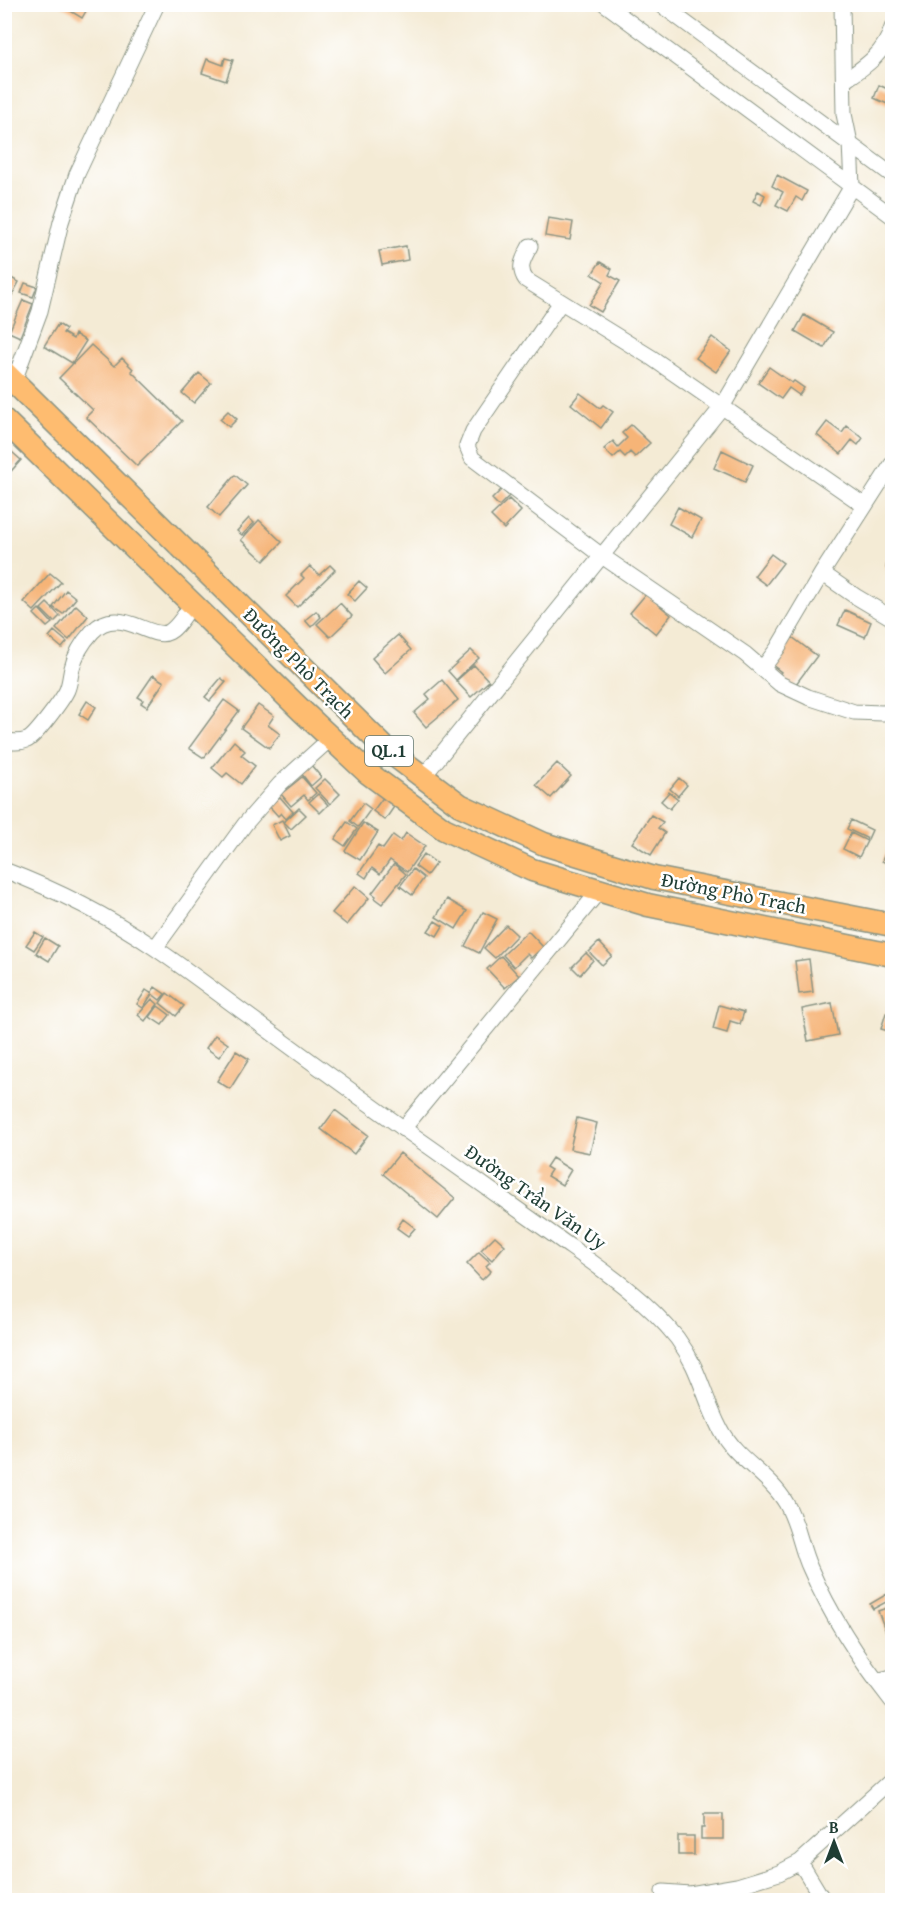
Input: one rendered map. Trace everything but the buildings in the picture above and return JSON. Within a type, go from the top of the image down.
[{"type":"highway","name":"Đường Phò Trạch","points":[[9,377],[386,749],[460,805],[544,844],[654,878],[892,925]]},
{"type":"highway","name":"Đường Phò Trạch","points":[[4,420],[330,738],[368,773],[444,829],[532,870],[648,905],[892,955]]},
{"type":"street","points":[[9,377],[40,311],[62,222],[77,174],[157,4]]},
{"type":"street","points":[[605,4],[892,216]]},
{"type":"street","points":[[660,4],[892,175]]},
{"type":"street","points":[[423,777],[722,407],[852,186],[850,143],[844,114],[842,4]]},
{"type":"street","points":[[844,81],[870,64],[887,42],[892,28]]},
{"type":"street","points":[[530,246],[521,264],[522,276],[526,280],[652,358],[865,506]]},
{"type":"street","points":[[561,302],[473,431],[467,446],[472,458],[602,556],[745,654],[780,684],[808,697],[854,712],[892,711]]},
{"type":"street","points":[[762,669],[777,649],[822,573],[892,464]]},
{"type":"street","points":[[822,573],[892,618]]},
{"type":"street","points":[[4,741],[21,742],[32,738],[66,692],[72,667],[79,651],[96,628],[110,623],[128,622],[157,634],[165,634],[172,630],[192,604]]},
{"type":"street","points":[[155,948],[245,824],[280,784],[330,738]]},
{"type":"street","name":"Đường Trần Văn Uy","points":[[4,870],[47,887],[81,904],[155,948],[604,1271],[655,1314],[674,1335],[694,1365],[719,1428],[734,1448],[768,1480],[784,1500],[795,1522],[810,1568],[839,1624],[876,1681],[892,1701]]},
{"type":"street","points":[[404,1129],[599,891]]},
{"type":"street","points":[[876,1681],[892,1677]]},
{"type":"street","points":[[663,1892],[690,1894],[737,1886],[779,1873],[800,1862],[892,1779]]},
{"type":"street","points":[[800,1862],[823,1900]]}]
